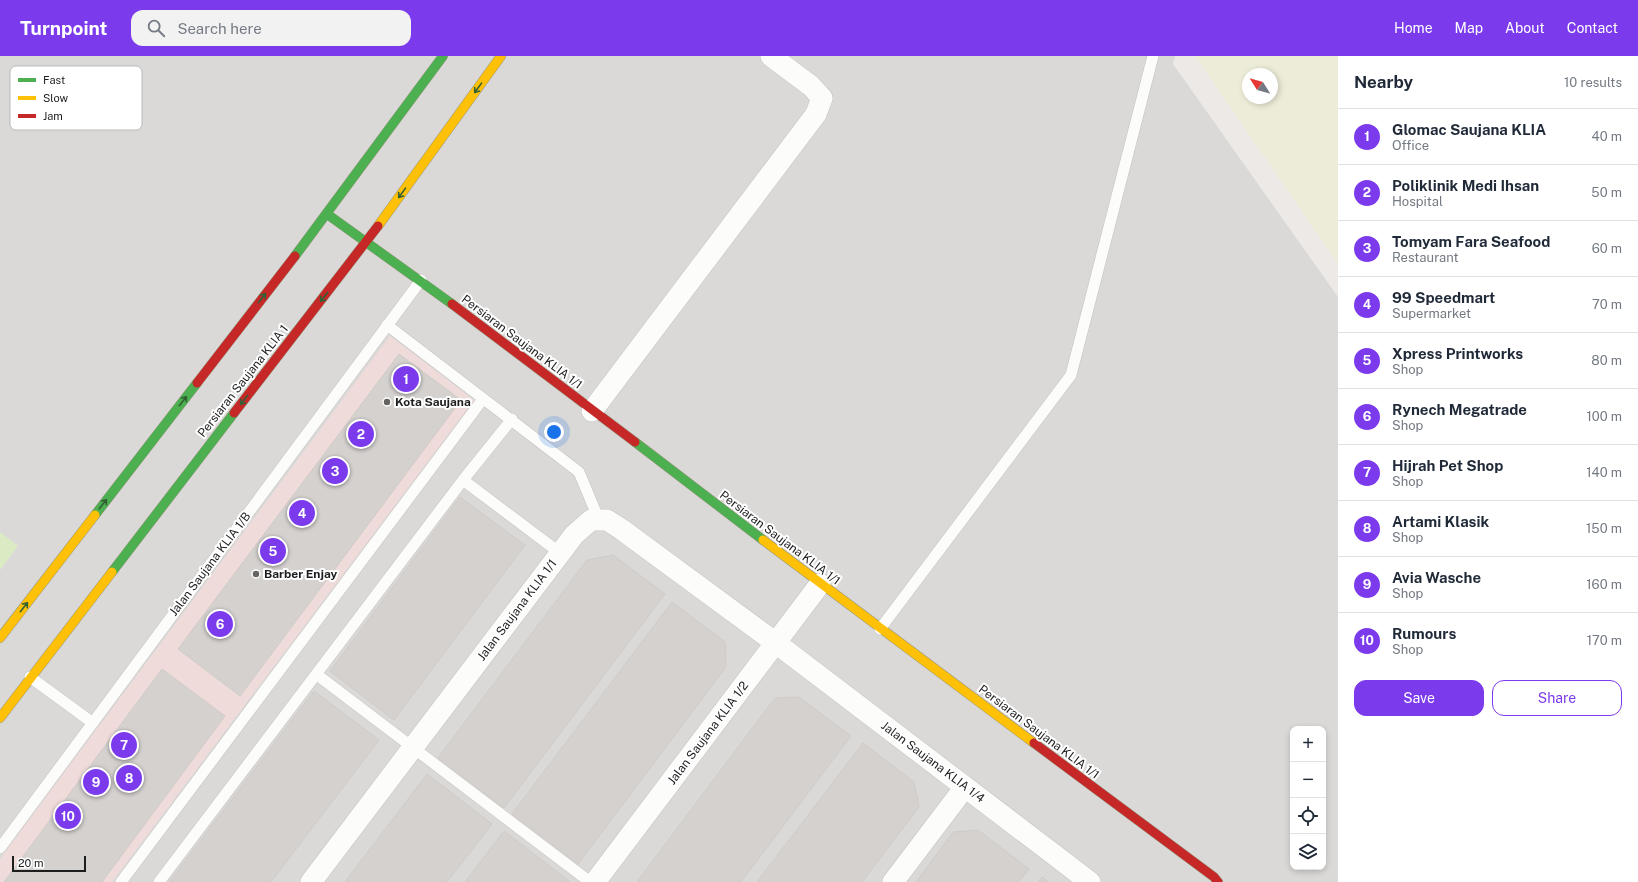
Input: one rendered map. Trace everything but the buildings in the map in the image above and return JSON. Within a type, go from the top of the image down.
[{"type":"street","points":[[0,638],[327,214],[443,56]]},
{"type":"street","name":"Persiaran Saujana KLIA 1","points":[[0,718],[366,242],[501,56]]},
{"type":"street","points":[[592,411],[816,114],[822,98],[811,86],[771,56]]},
{"type":"street","name":"Persiaran Saujana KLIA 1/1","points":[[327,214],[421,280],[820,584],[1208,872],[1218,882]]},
{"type":"street","name":"Jalan Saujana KLIA 1/1","points":[[311,882],[574,535],[591,520],[599,520]]},
{"type":"street","points":[[599,520],[608,520],[621,528],[776,643]]},
{"type":"street","name":"Jalan Saujana KLIA 1/2","points":[[595,882],[820,584]]},
{"type":"street","name":"Jalan Saujana KLIA 1/4","points":[[776,643],[1090,882]]},
{"type":"street","points":[[893,882],[965,787]]},
{"type":"lane","points":[[880,629],[1071,376],[1153,56]]},
{"type":"lane","name":"Jalan Saujana KLIA 1/B","points":[[0,848],[421,280]]},
{"type":"lane","points":[[387,325],[512,419],[579,472],[599,520]]},
{"type":"lane","points":[[121,882],[483,398]]},
{"type":"lane","points":[[159,882],[463,480],[512,419]]},
{"type":"lane","points":[[463,480],[560,553]]},
{"type":"lane","points":[[316,674],[590,882]]},
{"type":"lane","points":[[30,678],[93,723]]},
{"type":"shaded area","points":[[0,56],[1175,56],[1173,64],[1338,297],[1338,882],[0,882]]},
{"type":"shaded area","points":[[390,336],[474,400],[112,882],[0,882],[0,859]]},
{"type":"green space","points":[[1195,56],[1338,56],[1338,264]]},
{"type":"green space","points":[[0,532],[18,546],[0,570]]},
{"type":"traffic: fast","points":[[295,256],[443,56]]},
{"type":"traffic: fast","points":[[327,214],[452,304]]},
{"type":"traffic: fast","points":[[95,515],[197,383]]},
{"type":"traffic: fast","points":[[112,572],[234,413]]},
{"type":"traffic: fast","points":[[635,442],[763,540]]},
{"type":"traffic: slow","points":[[378,226],[501,56]]},
{"type":"traffic: slow","points":[[0,638],[95,515]]},
{"type":"traffic: slow","points":[[763,540],[1034,743]]},
{"type":"traffic: slow","points":[[0,718],[112,572]]},
{"type":"traffic: jam","points":[[234,413],[378,226]]},
{"type":"traffic: jam","points":[[197,383],[295,256]]},
{"type":"traffic: jam","points":[[452,304],[635,442]]},
{"type":"traffic: jam","points":[[1034,743],[1214,877],[1218,882]]},
{"type":"place","name":"Glomac Saujana KLIA","points":[[406,379]]},
{"type":"place","name":"Kota Saujana","points":[[387,402]]},
{"type":"place","name":"Poliklinik Medi Ihsan","points":[[361,434]]},
{"type":"place","name":"Tomyam Fara Seafood","points":[[335,471]]},
{"type":"place","name":"99 Speedmart","points":[[302,513]]},
{"type":"place","name":"Xpress Printworks","points":[[273,551]]},
{"type":"place","name":"Barber Enjay","points":[[256,574]]},
{"type":"place","name":"Rynech Megatrade","points":[[220,624]]},
{"type":"place","name":"Hijrah Pet Shop","points":[[124,745]]},
{"type":"place","name":"Artami Klasik","points":[[129,778]]},
{"type":"place","name":"Avia Wasche","points":[[96,782]]},
{"type":"place","name":"Rumours","points":[[68,816]]}]
